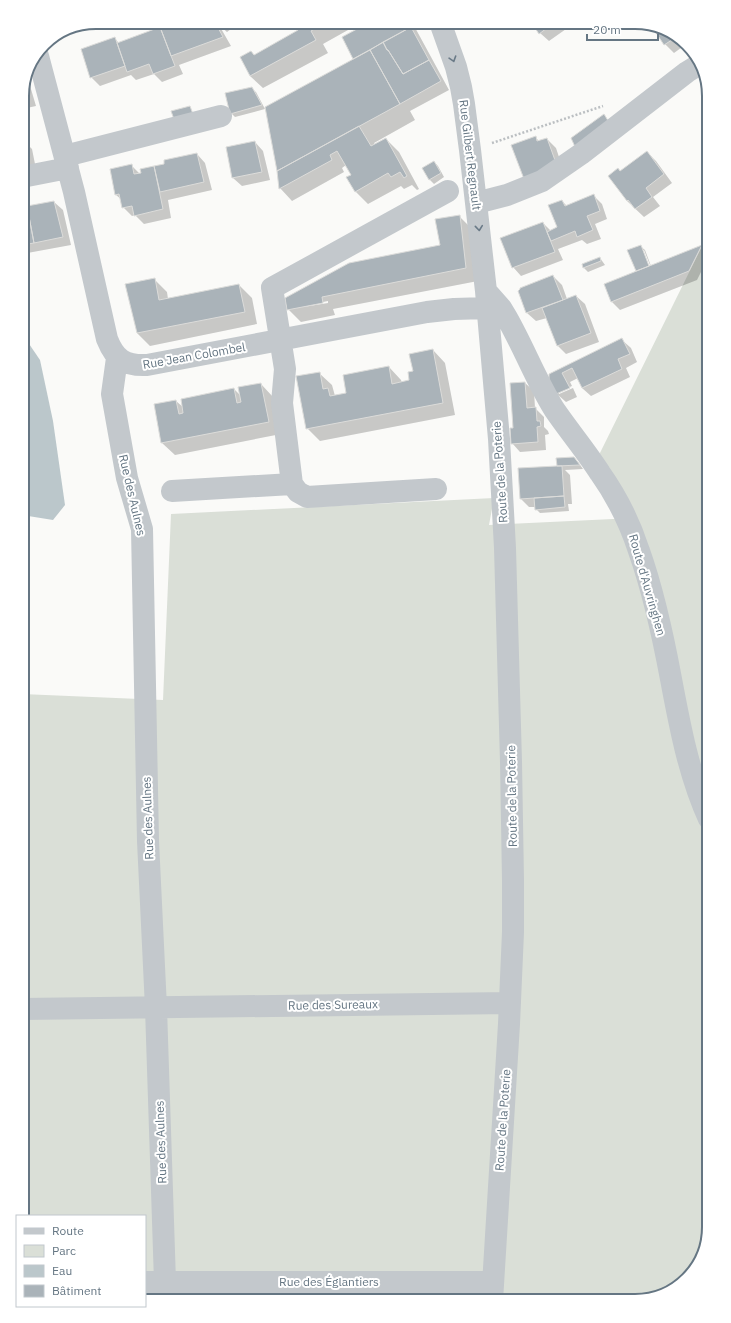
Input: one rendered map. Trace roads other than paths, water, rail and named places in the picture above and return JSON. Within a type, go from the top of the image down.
[{"type":"street","name":"Rue Gilbert Regnault","points":[[442,29],[458,74],[464,104],[487,300]]},
{"type":"street","points":[[39,61],[80,216],[106,339],[117,358]]},
{"type":"street","points":[[476,203],[507,195],[542,181],[581,154],[695,67]]},
{"type":"street","points":[[29,175],[66,162],[221,116]]},
{"type":"street","points":[[436,489],[307,497],[298,492],[292,484],[282,403],[285,369],[272,288],[448,191]]},
{"type":"street","name":"Rue Jean Colombel","points":[[117,358],[136,366],[147,365],[427,312],[454,309],[487,300]]},
{"type":"street","name":"Route d'Auvringhen","points":[[487,300],[501,308],[540,384],[555,409],[610,487],[625,514],[646,571],[656,607],[686,750],[702,800]]},
{"type":"street","name":"Route de la Poterie","points":[[487,300],[499,439],[505,548],[513,880],[510,1003],[492,1292]]},
{"type":"street","name":"Rue des Aulnes","points":[[117,358],[112,394],[127,478],[142,529],[148,841],[156,1008],[155,1282]]},
{"type":"street","points":[[172,491],[292,484]]},
{"type":"street","name":"Rue des Sureaux","points":[[29,1009],[510,1003]]},
{"type":"street","name":"Rue des Églantiers","points":[[155,1282],[492,1292]]},
{"type":"water","points":[[29,344],[40,360],[53,421],[65,505],[53,520],[29,516]]}]
